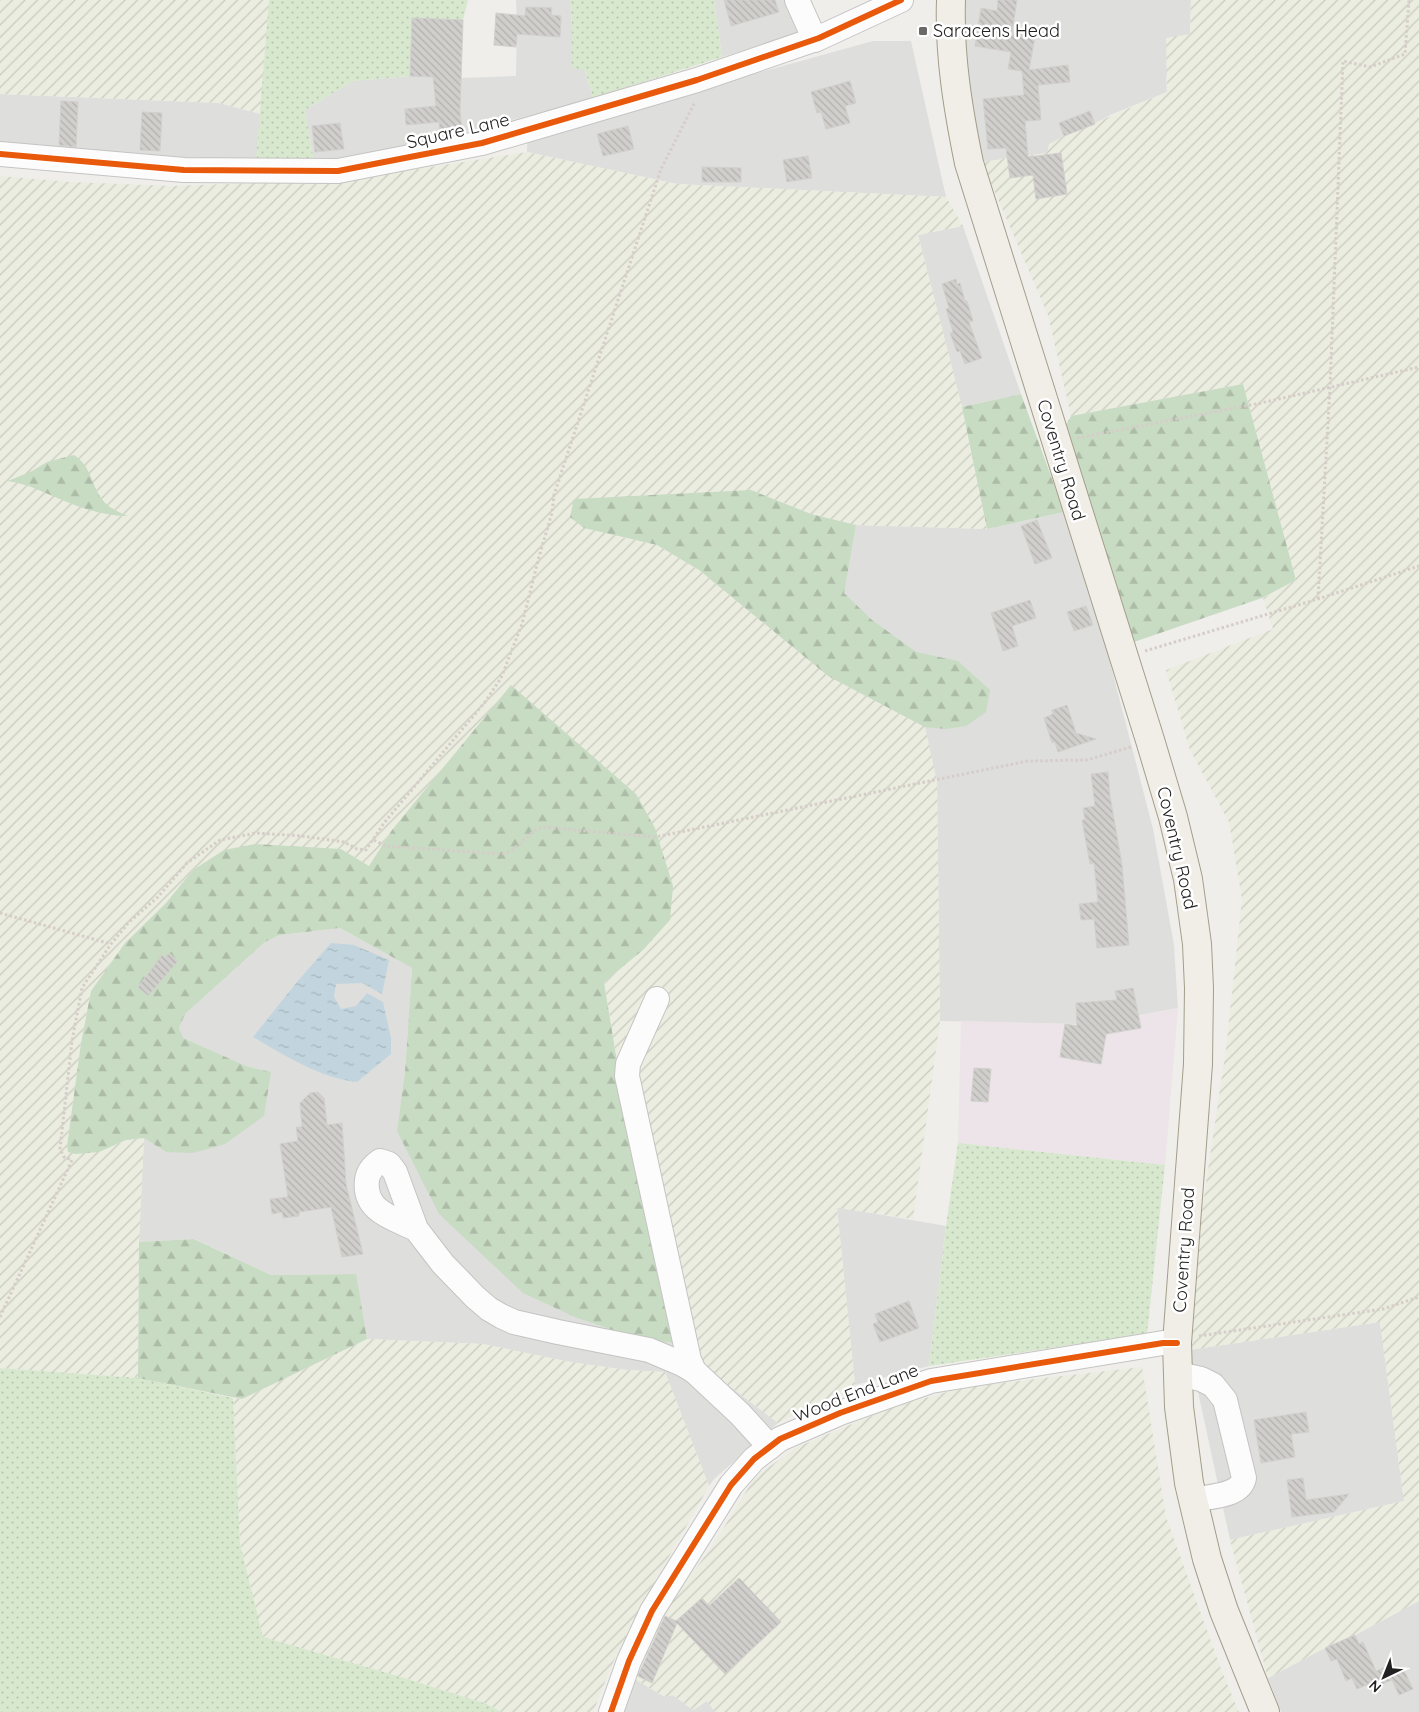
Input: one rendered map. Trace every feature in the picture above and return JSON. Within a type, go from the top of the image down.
[{"type":"main road","name":"Coventry Road","points":[[951,0],[951,56],[969,163],[1150,740],[1173,817],[1188,879],[1197,944],[1199,988],[1198,1064],[1177,1339],[1179,1407],[1192,1500],[1207,1559],[1224,1611],[1264,1712]]},
{"type":"street","points":[[797,0],[815,40]]},
{"type":"street","name":"Square Lane","points":[[0,154],[184,170],[338,171],[482,143],[696,80],[815,40],[901,0]]},
{"type":"street","points":[[657,999],[628,1064],[626,1076],[687,1350],[694,1371]]},
{"type":"street","points":[[416,1229],[443,1264],[475,1297],[501,1316],[514,1322],[649,1350],[668,1357],[694,1371],[740,1414],[770,1447]]},
{"type":"street","name":"Wood End Lane","points":[[612,1712],[629,1661],[652,1611],[731,1485],[754,1458],[780,1439],[840,1413],[931,1381],[1163,1343],[1177,1339]]},
{"type":"street","points":[[1178,1374],[1201,1379],[1213,1385],[1225,1400],[1244,1478],[1243,1484],[1234,1492],[1192,1500]]},
{"type":"path","points":[[1318,599],[1330,387],[1343,61],[1370,67],[1405,54],[1409,0]]},
{"type":"path","points":[[0,1317],[72,1160],[64,1157],[60,1149],[72,1041],[82,988],[111,944],[129,922],[158,897],[187,863],[220,840],[256,833],[302,836],[344,842],[357,849],[366,850],[384,823],[485,702],[501,678],[522,624],[552,513],[554,495],[662,169],[698,94],[696,80]]},
{"type":"path","points":[[1055,442],[1261,403],[1419,367]]},
{"type":"path","points":[[1123,658],[1318,599],[1419,566]]},
{"type":"path","points":[[374,840],[384,846],[502,854],[510,853],[532,831],[542,827],[655,837],[1028,761],[1087,760],[1127,749],[1150,740]]},
{"type":"path","points":[[0,914],[111,944]]},
{"type":"path","points":[[1177,1339],[1383,1309],[1419,1297]]},
{"type":"shaded area","points":[[0,0],[269,0],[261,114],[219,103],[0,94]]},
{"type":"shaded area","points":[[516,0],[570,0],[572,26],[593,98],[374,157],[314,162],[305,110],[353,81],[410,76],[462,78],[516,76]]},
{"type":"shaded area","points":[[714,0],[804,0],[808,31],[722,57]]},
{"type":"shaded area","points":[[963,0],[1191,0],[1190,34],[1166,78],[1167,92],[1110,115],[1047,153],[982,162],[966,79]]},
{"type":"shaded area","points":[[1191,0],[1419,0],[1419,1601],[1268,1678],[1230,1540],[1404,1501],[1380,1322],[1189,1350],[1188,1305],[1226,1049],[1242,899],[1229,822],[1190,750],[1166,670],[1273,629],[1263,598],[1296,580],[1243,384],[1071,416],[1048,315],[982,162],[1047,153],[1049,144],[1064,136],[1167,92],[1166,38],[1190,34]]},
{"type":"shaded area","points":[[873,41],[911,41],[946,197],[677,184],[527,152],[528,130],[768,70]]},
{"type":"shaded area","points":[[0,94],[219,103],[261,114],[256,161],[0,147]]},
{"type":"shaded area","points":[[527,152],[677,184],[946,197],[963,226],[918,235],[962,407],[987,529],[856,525],[811,514],[751,490],[616,536],[657,545],[699,570],[828,676],[925,727],[937,781],[940,1021],[913,1219],[837,1208],[855,1385],[778,1423],[673,1343],[625,1111],[604,981],[643,950],[392,830],[369,866],[341,849],[193,870],[166,903],[125,943],[91,991],[81,1043],[67,1146],[99,1152],[126,1140],[144,1138],[139,1242],[138,1378],[0,1368],[0,176],[71,182],[171,186],[346,180]]},
{"type":"shaded area","points":[[963,226],[1021,394],[962,407],[918,235]]},
{"type":"shaded area","points":[[1064,512],[1107,651],[1153,829],[1174,945],[1178,1008],[1097,1023],[940,1021],[937,781],[828,676],[856,525],[987,529]]},
{"type":"shaded area","points":[[340,928],[412,968],[405,1071],[397,1131],[577,1318],[639,1339],[673,1343],[778,1423],[714,1479],[709,1486],[665,1372],[627,1370],[570,1362],[483,1344],[367,1339],[355,1274],[271,1275],[195,1239],[139,1242],[144,1138],[166,1152],[271,1072],[246,1066],[182,1038],[179,1028],[185,1014],[265,942],[280,935]]},
{"type":"shaded area","points":[[1178,1008],[1165,1165],[958,1143],[961,1021],[1097,1023]]},
{"type":"shaded area","points":[[837,1207],[946,1226],[929,1366],[855,1385]]},
{"type":"shaded area","points":[[1380,1322],[1404,1501],[1230,1540],[1189,1350]]},
{"type":"shaded area","points":[[367,1339],[483,1344],[570,1362],[627,1370],[665,1372],[709,1486],[645,1599],[611,1667],[593,1712],[501,1712],[487,1704],[401,1677],[262,1637],[240,1544],[233,1398],[242,1399]]},
{"type":"shaded area","points":[[1142,1367],[1166,1517],[1221,1669],[1239,1712],[715,1712],[707,1701],[693,1710],[673,1695],[665,1697],[633,1678],[663,1612],[713,1545],[755,1477],[797,1447],[893,1407],[965,1387]]},
{"type":"shaded area","points":[[1419,1601],[1419,1712],[1281,1712],[1268,1678]]},
{"type":"shaded area","points":[[633,1678],[665,1697],[673,1695],[693,1710],[707,1701],[715,1712],[622,1712]]},
{"type":"green space","points":[[269,0],[468,0],[463,20],[412,18],[410,76],[353,81],[305,110],[314,162],[256,161]]},
{"type":"green space","points":[[570,0],[714,0],[722,57],[593,98],[585,70],[571,68],[572,26]]},
{"type":"green space","points":[[1243,384],[1296,580],[1262,598],[1131,643],[1063,430],[1071,416]]},
{"type":"green space","points":[[1021,394],[1064,512],[987,529],[962,407]]},
{"type":"green space","points":[[74,455],[88,470],[104,502],[128,516],[105,514],[89,510],[31,487],[8,481],[32,471],[47,462]]},
{"type":"green space","points":[[751,490],[811,514],[856,525],[844,593],[872,620],[916,652],[958,661],[990,690],[986,712],[966,726],[946,729],[925,727],[828,676],[699,570],[657,545],[584,528],[570,517],[574,499]]},
{"type":"green space","points":[[511,685],[636,794],[655,828],[673,886],[670,920],[643,950],[604,982],[625,1111],[673,1343],[639,1339],[577,1318],[523,1293],[439,1214],[397,1131],[405,1071],[412,968],[340,928],[280,935],[265,942],[185,1014],[179,1028],[183,1038],[246,1066],[271,1072],[264,1116],[225,1144],[193,1153],[166,1152],[144,1138],[126,1140],[99,1152],[75,1154],[68,1152],[67,1146],[81,1043],[91,991],[125,943],[166,903],[193,870],[224,850],[255,844],[341,849],[369,866],[392,830]]},
{"type":"green space","points":[[958,1143],[1165,1165],[1147,1334],[929,1366]]},
{"type":"green space","points":[[194,1239],[271,1275],[356,1274],[367,1339],[242,1399],[138,1378],[139,1242]]},
{"type":"green space","points":[[0,1368],[138,1378],[233,1398],[240,1544],[263,1637],[487,1704],[501,1712],[0,1712]]},
{"type":"water","points":[[331,943],[354,945],[389,960],[382,994],[362,983],[336,984],[334,997],[341,1009],[356,1006],[367,993],[383,1002],[391,1038],[391,1054],[357,1082],[343,1080],[316,1071],[290,1059],[253,1037]]},
{"type":"building","points":[[724,0],[775,0],[779,12],[731,26]]},
{"type":"building","points":[[998,0],[1017,0],[1012,33],[1035,37],[1029,70],[1068,65],[1070,82],[1038,85],[1041,120],[1025,121],[1028,157],[1061,153],[1067,194],[1036,199],[1033,175],[1010,178],[1006,148],[988,149],[983,99],[1024,95],[1022,71],[1008,69],[1011,52],[975,46],[981,8],[997,11]]},
{"type":"building","points":[[526,7],[552,8],[551,15],[561,16],[560,37],[517,34],[516,47],[494,45],[496,13],[525,16]]},
{"type":"building","points":[[412,18],[463,20],[460,110],[462,131],[440,134],[439,122],[406,125],[405,109],[436,106],[433,77],[410,76]]},
{"type":"building","points":[[850,81],[856,103],[845,106],[850,123],[826,129],[821,112],[817,113],[811,92]]},
{"type":"building","points":[[61,101],[78,102],[76,147],[59,145]]},
{"type":"building","points":[[1090,111],[1095,124],[1064,136],[1059,123]]},
{"type":"building","points":[[142,112],[162,113],[160,151],[140,150]]},
{"type":"building","points":[[340,123],[344,149],[315,152],[312,126]]},
{"type":"building","points":[[628,126],[634,149],[603,156],[597,134]]},
{"type":"building","points":[[808,156],[812,178],[787,182],[783,160]]},
{"type":"building","points":[[702,167],[741,168],[741,182],[702,182]]},
{"type":"building","points":[[956,279],[957,284],[960,283],[965,301],[967,301],[973,321],[969,322],[982,358],[965,364],[960,351],[957,352],[950,333],[953,332],[946,309],[949,308],[942,284]]},
{"type":"building","points":[[1037,520],[1052,558],[1035,564],[1021,526]]},
{"type":"building","points":[[1030,600],[1036,618],[1012,626],[1018,646],[1003,651],[991,613]]},
{"type":"building","points":[[1086,606],[1093,625],[1074,631],[1067,612]]},
{"type":"building","points":[[1067,705],[1076,733],[1096,739],[1058,752],[1055,742],[1052,743],[1044,718],[1053,714],[1052,710]]},
{"type":"building","points":[[1108,772],[1110,796],[1122,865],[1129,945],[1097,948],[1094,919],[1081,920],[1079,904],[1098,902],[1094,863],[1090,864],[1082,820],[1085,820],[1083,808],[1095,806],[1091,774]]},
{"type":"building","points":[[169,953],[178,961],[148,996],[138,987],[162,955],[165,958]]},
{"type":"building","points":[[1133,988],[1141,1028],[1106,1034],[1101,1064],[1060,1057],[1065,1024],[1077,1026],[1076,1003],[1117,1000],[1115,991]]},
{"type":"building","points":[[974,1068],[991,1069],[988,1102],[971,1101]]},
{"type":"building","points":[[318,1092],[324,1098],[327,1125],[342,1123],[346,1184],[363,1254],[342,1257],[331,1207],[299,1212],[299,1216],[283,1218],[282,1212],[272,1214],[270,1199],[288,1197],[280,1144],[298,1141],[296,1127],[302,1127],[300,1103],[310,1093]]},
{"type":"building","points":[[909,1301],[919,1328],[880,1342],[873,1324],[878,1322],[875,1314]]},
{"type":"building","points":[[1306,1412],[1309,1432],[1291,1434],[1295,1457],[1261,1463],[1254,1420]]},
{"type":"building","points":[[1303,1478],[1306,1500],[1349,1494],[1334,1512],[1292,1517],[1287,1480]]},
{"type":"building","points":[[739,1578],[781,1622],[725,1674],[677,1623],[652,1683],[638,1676],[665,1616],[676,1621],[702,1598],[709,1606]]},
{"type":"building","points":[[1355,1635],[1359,1644],[1363,1642],[1376,1671],[1390,1665],[1393,1674],[1404,1670],[1413,1689],[1399,1695],[1392,1680],[1375,1687],[1373,1682],[1357,1689],[1352,1678],[1346,1681],[1337,1659],[1331,1661],[1325,1648]]},
{"type":"cycle path","points":[[0,154],[184,170],[338,171],[482,143],[697,80],[819,38],[901,0]]},
{"type":"cycle path","points":[[611,1712],[629,1661],[652,1611],[731,1485],[754,1459],[780,1439],[840,1413],[931,1381],[1163,1343],[1177,1343]]},
{"type":"place","name":"Saracens Head","points":[[923,31]]}]
